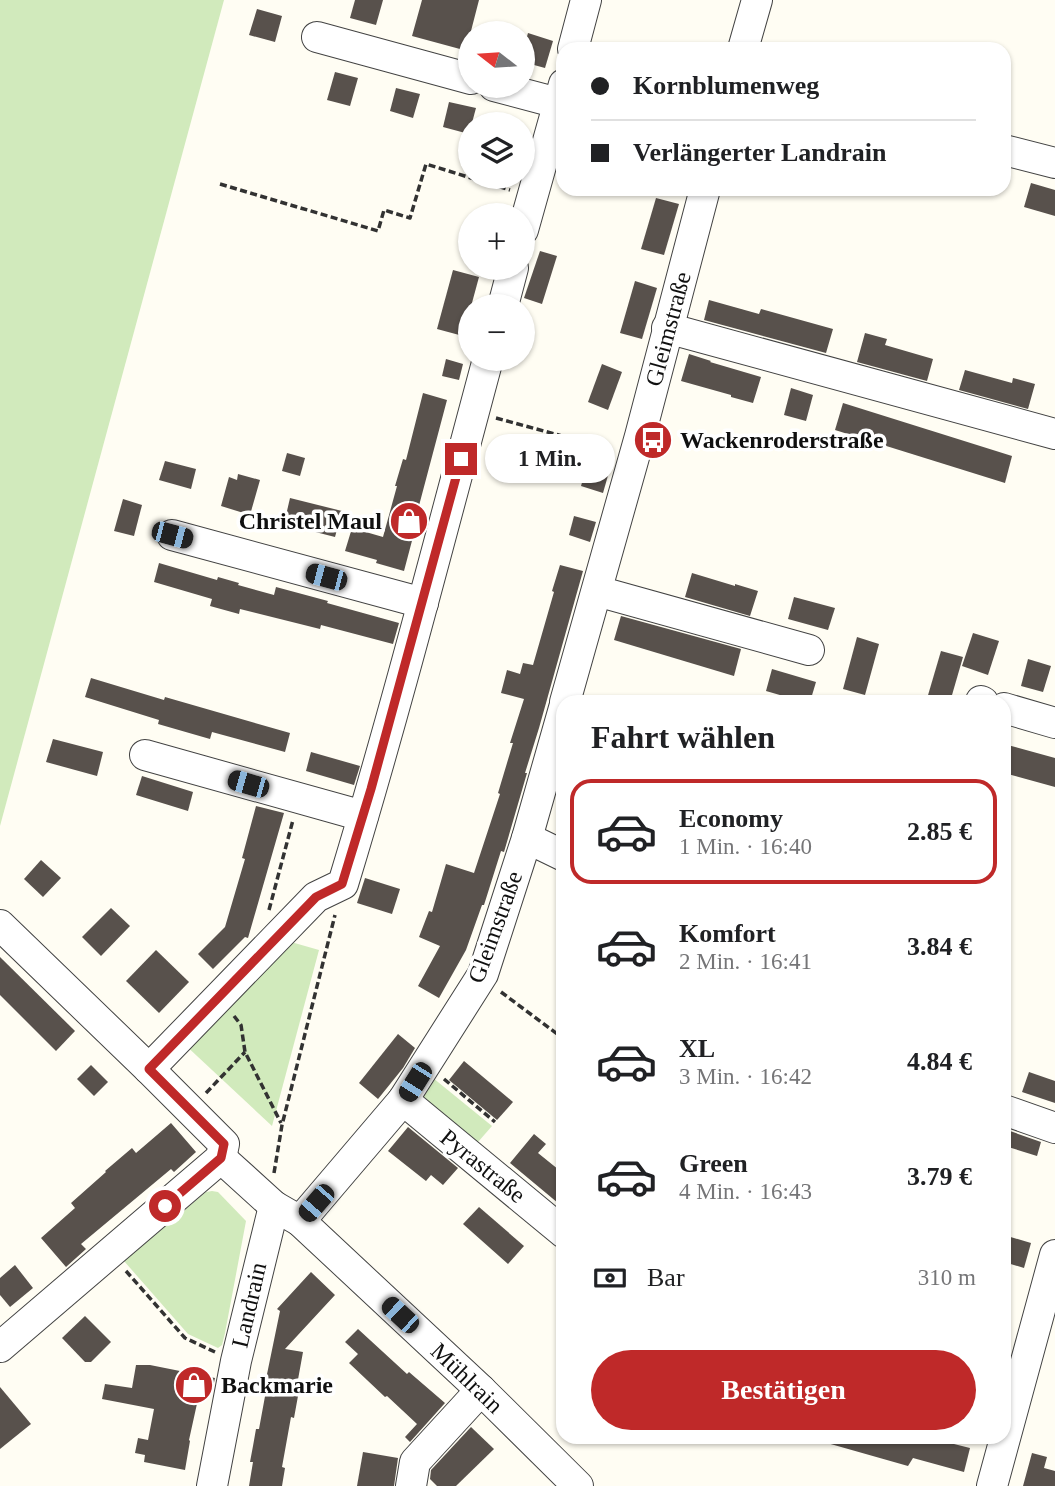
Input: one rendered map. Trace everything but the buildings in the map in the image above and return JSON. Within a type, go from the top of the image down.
[{"type":"street","points":[[575,42],[586,0]]},
{"type":"street","points":[[745,42],[757,0]]},
{"type":"street","points":[[317,37],[458,75]]},
{"type":"street","points":[[536,91],[556,93]]},
{"type":"street","points":[[531,203],[556,112]]},
{"type":"street","points":[[1011,152],[1055,163]]},
{"type":"street","name":"Gleimstraße","points":[[567,695],[703,196]]},
{"type":"street","points":[[667,328],[1055,434]]},
{"type":"street","points":[[149,1069],[316,897],[342,884],[423,603],[485,371]]},
{"type":"street","points":[[172,535],[423,603]]},
{"type":"street","points":[[597,591],[809,650]]},
{"type":"street","points":[[1011,710],[1055,723]]},
{"type":"street","name":"Gleimstraße","points":[[300,1221],[403,1100],[481,978],[527,838],[556,736]]},
{"type":"street","points":[[145,755],[363,816]]},
{"type":"street","points":[[527,838],[556,852]]},
{"type":"street","name":"Mühlrain","points":[[0,925],[191,1109],[224,1144],[221,1158],[274,1206],[300,1221],[481,1390],[578,1486]]},
{"type":"street","name":"Pyrastraße","points":[[403,1100],[556,1226]]},
{"type":"street","points":[[1011,1112],[1055,1128]]},
{"type":"street","points":[[4,1336],[110,1253],[221,1158]]},
{"type":"street","name":"Landrain","points":[[212,1486],[236,1361],[274,1206]]},
{"type":"street","points":[[1011,1397],[1055,1255]]},
{"type":"street","points":[[411,1486],[415,1462],[481,1390]]},
{"type":"street","points":[[992,1486],[997,1444]]},
{"type":"path","points":[[220,184],[378,231],[384,210],[410,218],[426,164],[533,196]]},
{"type":"path","points":[[474,412],[634,455]]},
{"type":"path","points":[[269,911],[299,798]]},
{"type":"path","points":[[274,1206],[275,1168],[282,1125],[342,884]]},
{"type":"path","points":[[481,978],[556,1034]]},
{"type":"path","points":[[218,998],[241,1025],[245,1052],[282,1125]]},
{"type":"path","points":[[191,1109],[245,1052]]},
{"type":"path","points":[[426,1064],[495,1122]]},
{"type":"path","points":[[110,1253],[185,1338],[236,1361]]},
{"type":"green space","points":[[0,0],[224,0],[0,826]]},
{"type":"green space","points":[[284,940],[319,950],[272,1126],[182,1042]]},
{"type":"green space","points":[[433,1078],[492,1126],[471,1150],[414,1101]]},
{"type":"green space","points":[[206,1192],[218,1192],[246,1221],[225,1333],[222,1345],[218,1348],[188,1334],[124,1261]]},
{"type":"place","name":"Wackenroderstraße","points":[[653,440]]},
{"type":"place","name":"Christel Maul","points":[[409,521]]},
{"type":"place","name":"Backmarie","points":[[194,1385]]},
{"type":"route","points":[[165,1206],[221,1158],[224,1144],[149,1069],[316,897],[342,884],[371,789],[461,459]]}]
